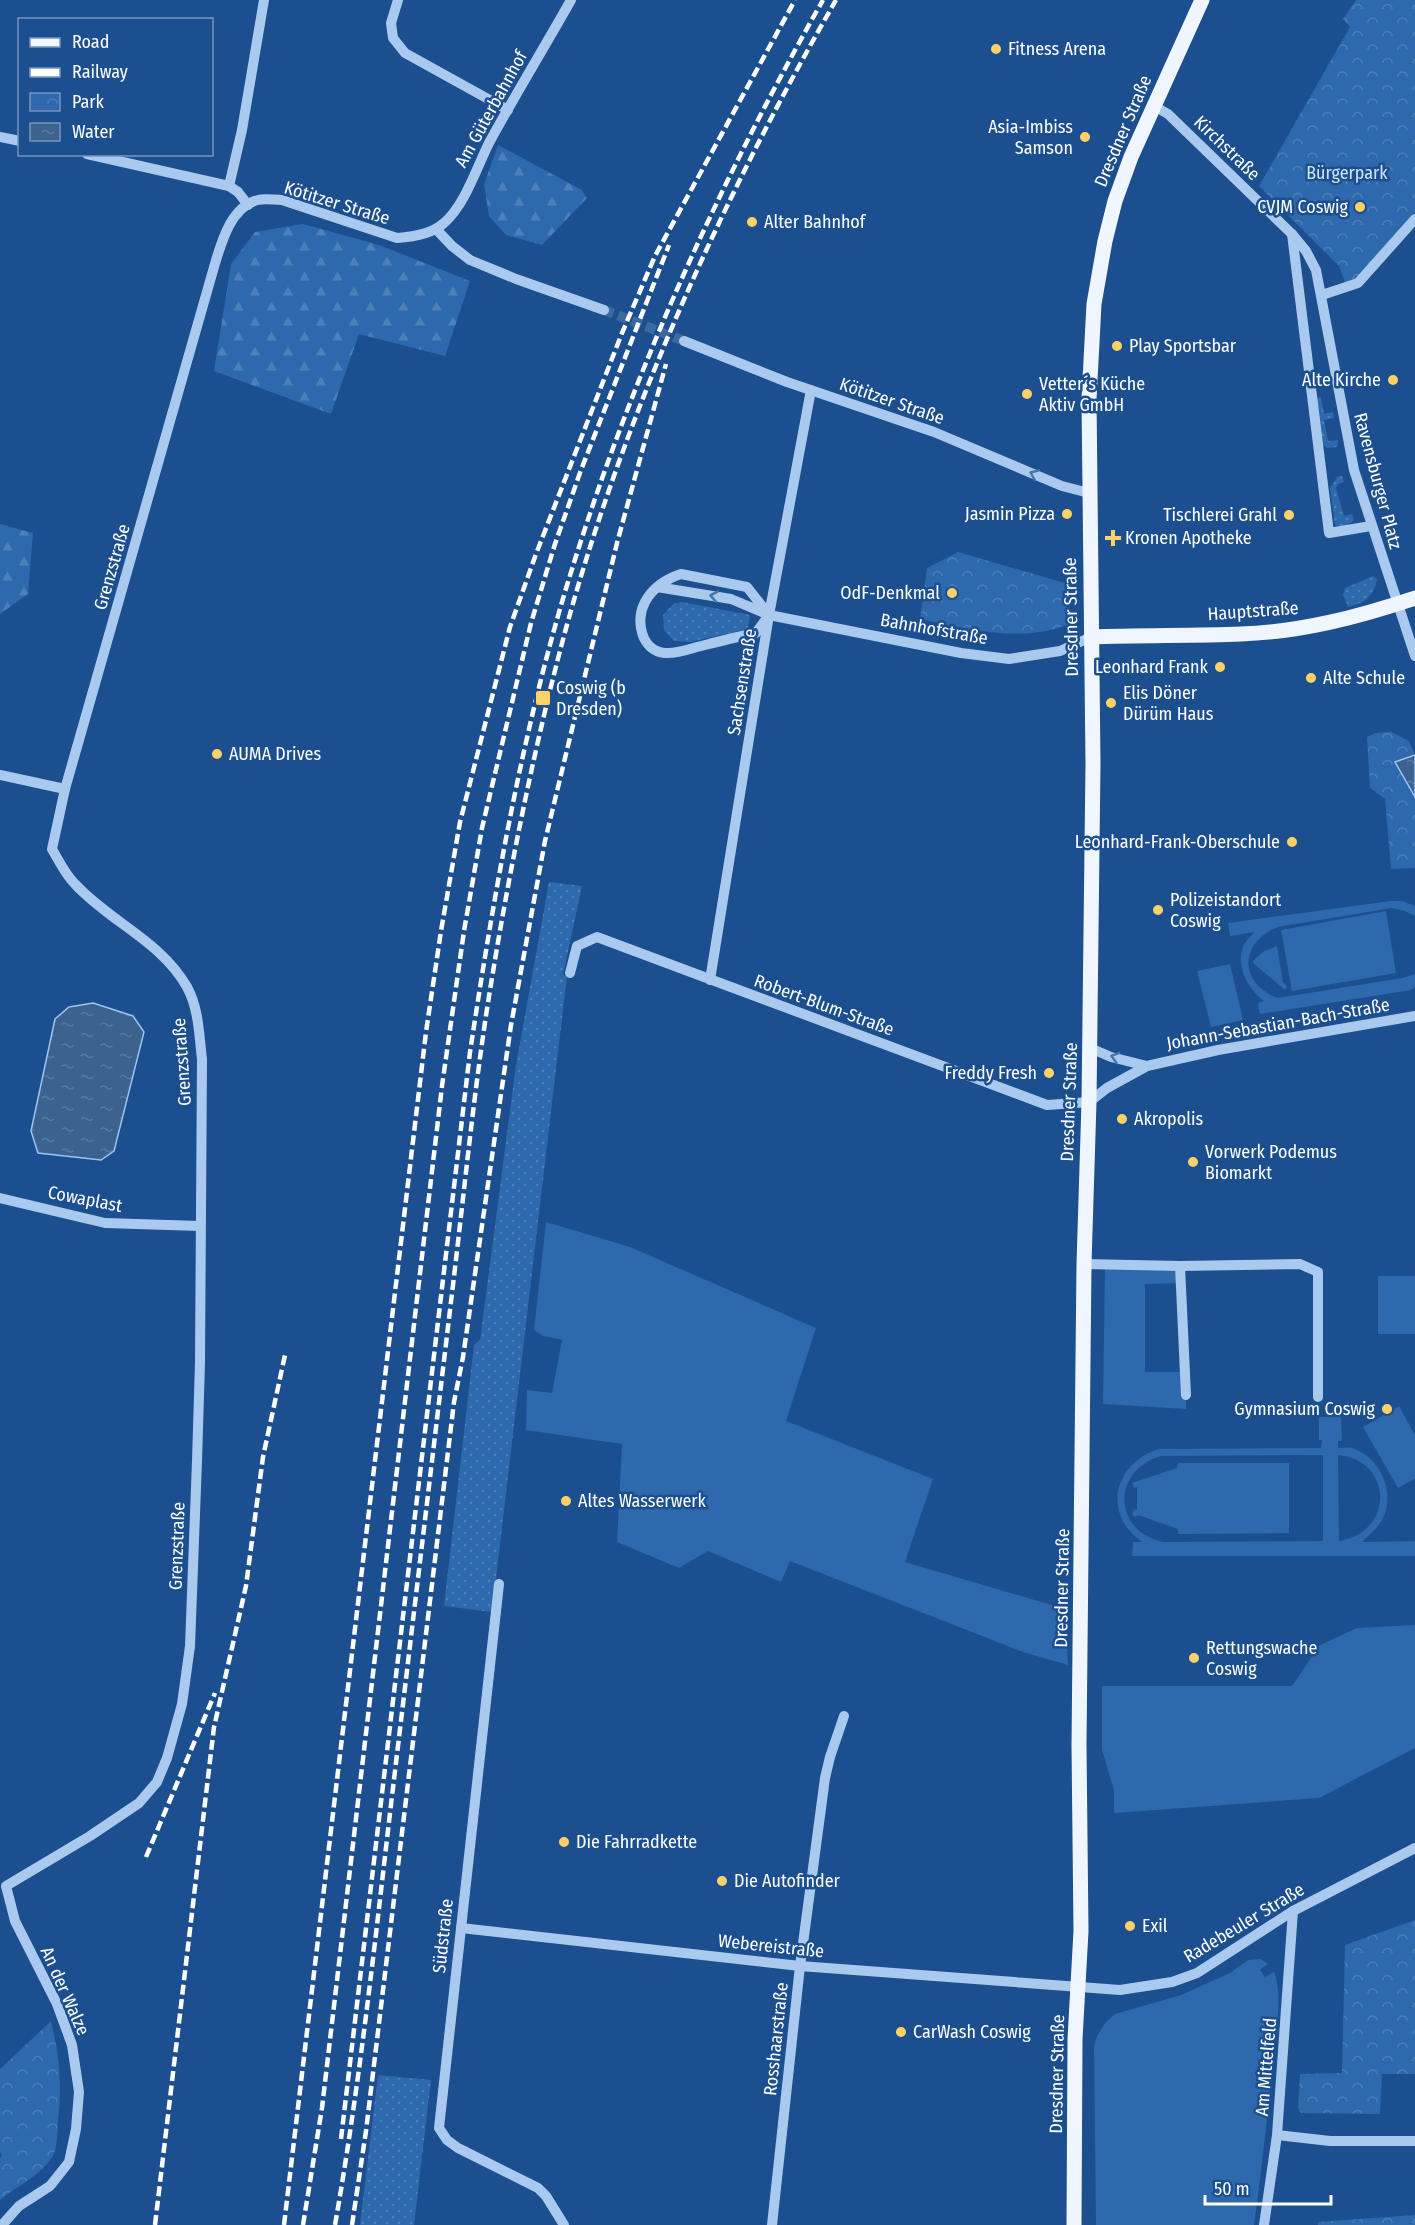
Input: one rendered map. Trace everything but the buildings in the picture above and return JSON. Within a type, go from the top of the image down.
[{"type":"main road","name":"Dresdner Straße","points":[[1074,2225],[1075,2040],[1082,1932],[1079,1745],[1084,1264],[1090,1048],[1093,763],[1089,399],[1094,304],[1105,241],[1115,201],[1154,106],[1202,0]]},
{"type":"main road","name":"Hauptstraße","points":[[1090,637],[1134,634],[1242,634],[1283,630],[1341,621],[1415,598]]},
{"type":"street","points":[[229,186],[242,130],[264,0]]},
{"type":"street","points":[[398,0],[392,23],[393,38],[405,53],[508,110]]},
{"type":"street","name":"Am Güterbahnhof","points":[[435,228],[445,222],[458,206],[508,110],[571,0]]},
{"type":"street","name":"Kirchstraße","points":[[1154,106],[1168,114],[1292,234],[1306,251],[1316,270],[1322,295]]},
{"type":"street","points":[[0,137],[18,141]]},
{"type":"street","points":[[96,156],[229,186],[238,192],[248,205]]},
{"type":"street","name":"Kötitzer Straße","points":[[248,205],[257,200],[282,201],[397,238],[409,237],[435,228]]},
{"type":"street","name":"Grenzstraße","points":[[6,1886],[140,1803],[157,1782],[167,1758],[182,1704],[190,1646],[200,1362],[202,1059],[196,1012],[187,988],[166,957],[87,895],[66,873],[52,849],[66,789],[218,255],[232,221],[248,205]]},
{"type":"street","points":[[1322,295],[1358,283],[1415,219]]},
{"type":"street","points":[[435,228],[452,246],[470,260],[604,310]]},
{"type":"street","points":[[1292,234],[1329,533],[1371,526]]},
{"type":"street","name":"Ravensburger Platz","points":[[1322,295],[1354,470],[1415,656]]},
{"type":"street","name":"Kötitzer Straße","points":[[684,341],[811,390],[934,432],[1062,486],[1089,493]]},
{"type":"street","name":"Sachsenstraße","points":[[710,980],[769,615],[811,390]]},
{"type":"street","points":[[681,574],[747,587],[769,615],[756,633],[673,653],[664,653],[650,648],[643,639],[640,623],[643,605],[657,587],[663,581],[681,574]]},
{"type":"street","name":"Bahnhofstraße","points":[[657,587],[731,600],[769,615],[961,653],[1009,659],[1060,651],[1090,637]]},
{"type":"street","points":[[0,775],[66,789]]},
{"type":"street","name":"Robert-Blum-Straße","points":[[570,973],[577,946],[597,937],[1047,1105],[1089,1102]]},
{"type":"street","name":"Johann-Sebastian-Bach-Straße","points":[[1089,1102],[1107,1088],[1147,1066],[1218,1050],[1415,1016]]},
{"type":"street","name":"Johann-Sebastian-Bach-Straße","points":[[1090,1048],[1111,1057],[1147,1066]]},
{"type":"street","name":"Cowaplast","points":[[0,1198],[105,1223],[200,1226]]},
{"type":"street","points":[[1084,1264],[1180,1266],[1300,1264],[1318,1272],[1318,1397]]},
{"type":"street","points":[[1180,1266],[1186,1395]]},
{"type":"street","name":"Südstraße","points":[[499,1584],[439,2128],[447,2140],[458,2148],[538,2188],[546,2196],[564,2225]]},
{"type":"street","name":"Rosshaarstraße","points":[[772,2225],[800,1966],[825,1778],[844,1716]]},
{"type":"street","name":"Radebeuler Straße","points":[[1079,1986],[1120,1990],[1172,1982],[1197,1973],[1293,1911],[1415,1848]]},
{"type":"street","name":"An der Walze","points":[[2,2225],[19,2206],[50,2186],[69,2162],[80,2092],[72,2045],[57,2004],[15,1921],[6,1886]]},
{"type":"street","name":"Am Mittelfeld","points":[[1264,2225],[1277,2135],[1293,1911]]},
{"type":"street","name":"Webereistraße","points":[[461,1928],[800,1966],[1079,1986]]},
{"type":"street","points":[[1277,2135],[1330,2141],[1415,2141]]},
{"type":"green space","name":"Bürgerpark","points":[[1356,0],[1415,0],[1415,213],[1357,279],[1345,282],[1339,266],[1259,186],[1350,27],[1343,19]]},
{"type":"green space","points":[[498,145],[582,190],[587,198],[542,245],[506,235],[489,216],[484,184]]},
{"type":"green space","points":[[303,224],[379,245],[470,281],[445,356],[359,334],[331,414],[214,371],[231,264],[255,232]]},
{"type":"green space","points":[[1321,397],[1324,414],[1333,412],[1334,418],[1324,420],[1328,441],[1338,440],[1337,447],[1327,448],[1323,445],[1317,398]]},
{"type":"green space","points":[[1342,476],[1344,482],[1338,484],[1336,488],[1344,516],[1352,514],[1354,520],[1348,525],[1340,526],[1335,525],[1330,488],[1337,477]]},
{"type":"green space","points":[[0,524],[33,533],[28,594],[0,614]]},
{"type":"green space","points":[[958,552],[1068,584],[1067,625],[1031,633],[1012,634],[975,630],[920,619],[927,568]]},
{"type":"green space","points":[[1373,576],[1377,579],[1371,594],[1364,601],[1348,607],[1343,595],[1345,588]]},
{"type":"green space","points":[[682,602],[750,615],[748,629],[690,642],[674,641],[664,630],[663,615],[673,604]]},
{"type":"green space","points":[[1391,732],[1409,741],[1415,755],[1395,762],[1415,797],[1415,868],[1391,869],[1385,799],[1370,788],[1367,737],[1376,733]]},
{"type":"green space","points":[[549,882],[582,886],[563,975],[567,976],[492,1612],[444,1606],[474,1345],[480,1340],[516,1065]]},
{"type":"green space","points":[[1402,901],[1415,906],[1415,916],[1392,908],[1278,927],[1256,942],[1250,952],[1248,962],[1250,973],[1256,983],[1278,998],[1415,974],[1415,987],[1411,990],[1260,1014],[1258,1003],[1264,1001],[1245,977],[1241,958],[1242,949],[1255,932],[1230,936],[1228,923]]},
{"type":"green space","points":[[1386,911],[1396,973],[1292,991],[1281,930]]},
{"type":"green space","points":[[1277,946],[1283,982],[1287,986],[1285,990],[1252,962],[1264,951]]},
{"type":"green space","points":[[1230,964],[1243,1020],[1211,1027],[1197,971]]},
{"type":"green space","points":[[546,1222],[630,1247],[816,1328],[786,1421],[933,1479],[905,1562],[1065,1609],[1068,1665],[1023,1652],[790,1561],[781,1582],[708,1551],[679,1568],[617,1542],[622,1444],[526,1430],[527,1390],[552,1393],[562,1340],[543,1336],[534,1330]]},
{"type":"green space","points":[[1105,1265],[1180,1266],[1182,1283],[1145,1284],[1145,1372],[1186,1372],[1186,1409],[1103,1404]]},
{"type":"green space","points":[[1378,1276],[1415,1276],[1415,1334],[1378,1334]]},
{"type":"green space","points":[[1399,1406],[1415,1435],[1415,1479],[1398,1488],[1363,1427]]},
{"type":"green space","points":[[1319,1417],[1341,1417],[1342,1441],[1338,1441],[1338,1448],[1350,1448],[1361,1452],[1376,1465],[1382,1474],[1387,1493],[1385,1513],[1378,1526],[1362,1542],[1415,1541],[1415,1556],[1132,1556],[1133,1542],[1142,1542],[1128,1529],[1121,1517],[1118,1492],[1127,1470],[1147,1454],[1159,1449],[1321,1448],[1322,1440],[1319,1440]],"holes":[[[1323,1455],[1323,1541],[1163,1542],[1146,1536],[1134,1526],[1127,1514],[1124,1500],[1133,1474],[1145,1463],[1161,1456]],[[1338,1455],[1356,1460],[1369,1469],[1377,1482],[1380,1496],[1378,1511],[1370,1524],[1357,1535],[1339,1541]]]},
{"type":"green space","points":[[1178,1463],[1289,1463],[1289,1533],[1178,1534],[1178,1529],[1132,1515],[1134,1509],[1137,1510],[1137,1487],[1134,1488],[1132,1483],[1177,1468]]},
{"type":"green space","points":[[1415,1625],[1415,1748],[1319,1798],[1114,1813],[1114,1790],[1102,1750],[1102,1686],[1292,1686],[1320,1645],[1357,1628]]},
{"type":"green space","points":[[1415,1920],[1415,2074],[1382,2074],[1380,2114],[1301,2113],[1298,2107],[1300,2074],[1342,2073],[1345,1945]]},
{"type":"green space","points":[[1261,1959],[1268,1964],[1260,1970],[1265,1977],[1274,1972],[1278,2002],[1254,2225],[1096,2225],[1094,2046],[1097,2036],[1106,2022],[1115,2014],[1181,1995],[1230,1973],[1248,1960]]},
{"type":"green space","points":[[51,2021],[60,2083],[55,2151],[40,2171],[0,2200],[0,2158],[2,2156],[0,2152],[0,2069]]},
{"type":"green space","points":[[378,2075],[431,2080],[414,2225],[360,2225]]},
{"type":"green space","points":[[1415,2215],[1415,2225],[1318,2225],[1318,2222]]},
{"type":"water","points":[[1415,755],[1415,797],[1395,762]]},
{"type":"water","points":[[93,1003],[133,1016],[144,1032],[114,1151],[101,1160],[38,1153],[31,1131],[55,1019],[69,1007]]},
{"type":"tunnel","points":[[604,310],[684,341]]},
{"type":"railway","points":[[284,2225],[426,1032],[460,822],[510,627],[622,333],[655,256],[795,0]]},
{"type":"railway","points":[[341,2139],[470,1052],[498,882],[520,769],[562,602],[614,446],[643,369],[709,219],[745,145],[823,0]]},
{"type":"railway","points":[[335,2225],[366,2019],[482,1044],[494,964],[539,737],[585,563],[644,397],[714,234],[753,154],[836,0]]},
{"type":"railway","points":[[303,2225],[322,2108],[442,1086],[464,931],[482,828],[531,623],[555,544],[581,470],[669,245]]},
{"type":"railway","points":[[352,2225],[366,2131],[454,1402],[463,1357],[511,1025],[545,841],[617,543],[666,364]]},
{"type":"railway","points":[[155,2225],[214,1727],[246,1586],[263,1457],[285,1355]]},
{"type":"railway","points":[[146,1857],[215,1693]]},
{"type":"place","name":"Fitness Arena","points":[[996,49]]},
{"type":"place","name":"Asia-Imbiss Samson","points":[[1085,137]]},
{"type":"place","name":"CVJM Coswig","points":[[1360,207]]},
{"type":"place","name":"Alter Bahnhof","points":[[752,222]]},
{"type":"place","name":"Play Sportsbar","points":[[1117,346]]},
{"type":"place","name":"Alte Kirche","points":[[1393,380]]},
{"type":"place","name":"Vetter´s Küche Aktiv GmbH","points":[[1027,394]]},
{"type":"place","name":"Jasmin Pizza","points":[[1067,514]]},
{"type":"place","name":"Tischlerei Grahl","points":[[1289,515]]},
{"type":"place","name":"Kronen Apotheke","points":[[1113,538]]},
{"type":"place","name":"OdF-Denkmal","points":[[952,593]]},
{"type":"place","name":"Leonhard Frank","points":[[1220,667]]},
{"type":"place","name":"Alte Schule","points":[[1311,678]]},
{"type":"place","name":"Coswig (b Dresden)","points":[[543,698]]},
{"type":"place","name":"Elis Döner Dürüm Haus","points":[[1111,703]]},
{"type":"place","name":"AUMA Drives","points":[[217,754]]},
{"type":"place","name":"Leonhard-Frank-Oberschule","points":[[1292,842]]},
{"type":"place","name":"Polizeistandort Coswig","points":[[1158,910]]},
{"type":"place","name":"Freddy Fresh","points":[[1049,1073]]},
{"type":"place","name":"Akropolis","points":[[1122,1119]]},
{"type":"place","name":"Vorwerk Podemus Biomarkt","points":[[1193,1162]]},
{"type":"place","name":"Gymnasium Coswig","points":[[1387,1409]]},
{"type":"place","name":"Altes Wasserwerk","points":[[566,1501]]},
{"type":"place","name":"Rettungswache Coswig","points":[[1194,1658]]},
{"type":"place","name":"Die Fahrradkette","points":[[564,1842]]},
{"type":"place","name":"Die Autofinder","points":[[722,1881]]},
{"type":"place","name":"Exil","points":[[1130,1926]]},
{"type":"place","name":"CarWash Coswig","points":[[901,2032]]}]
